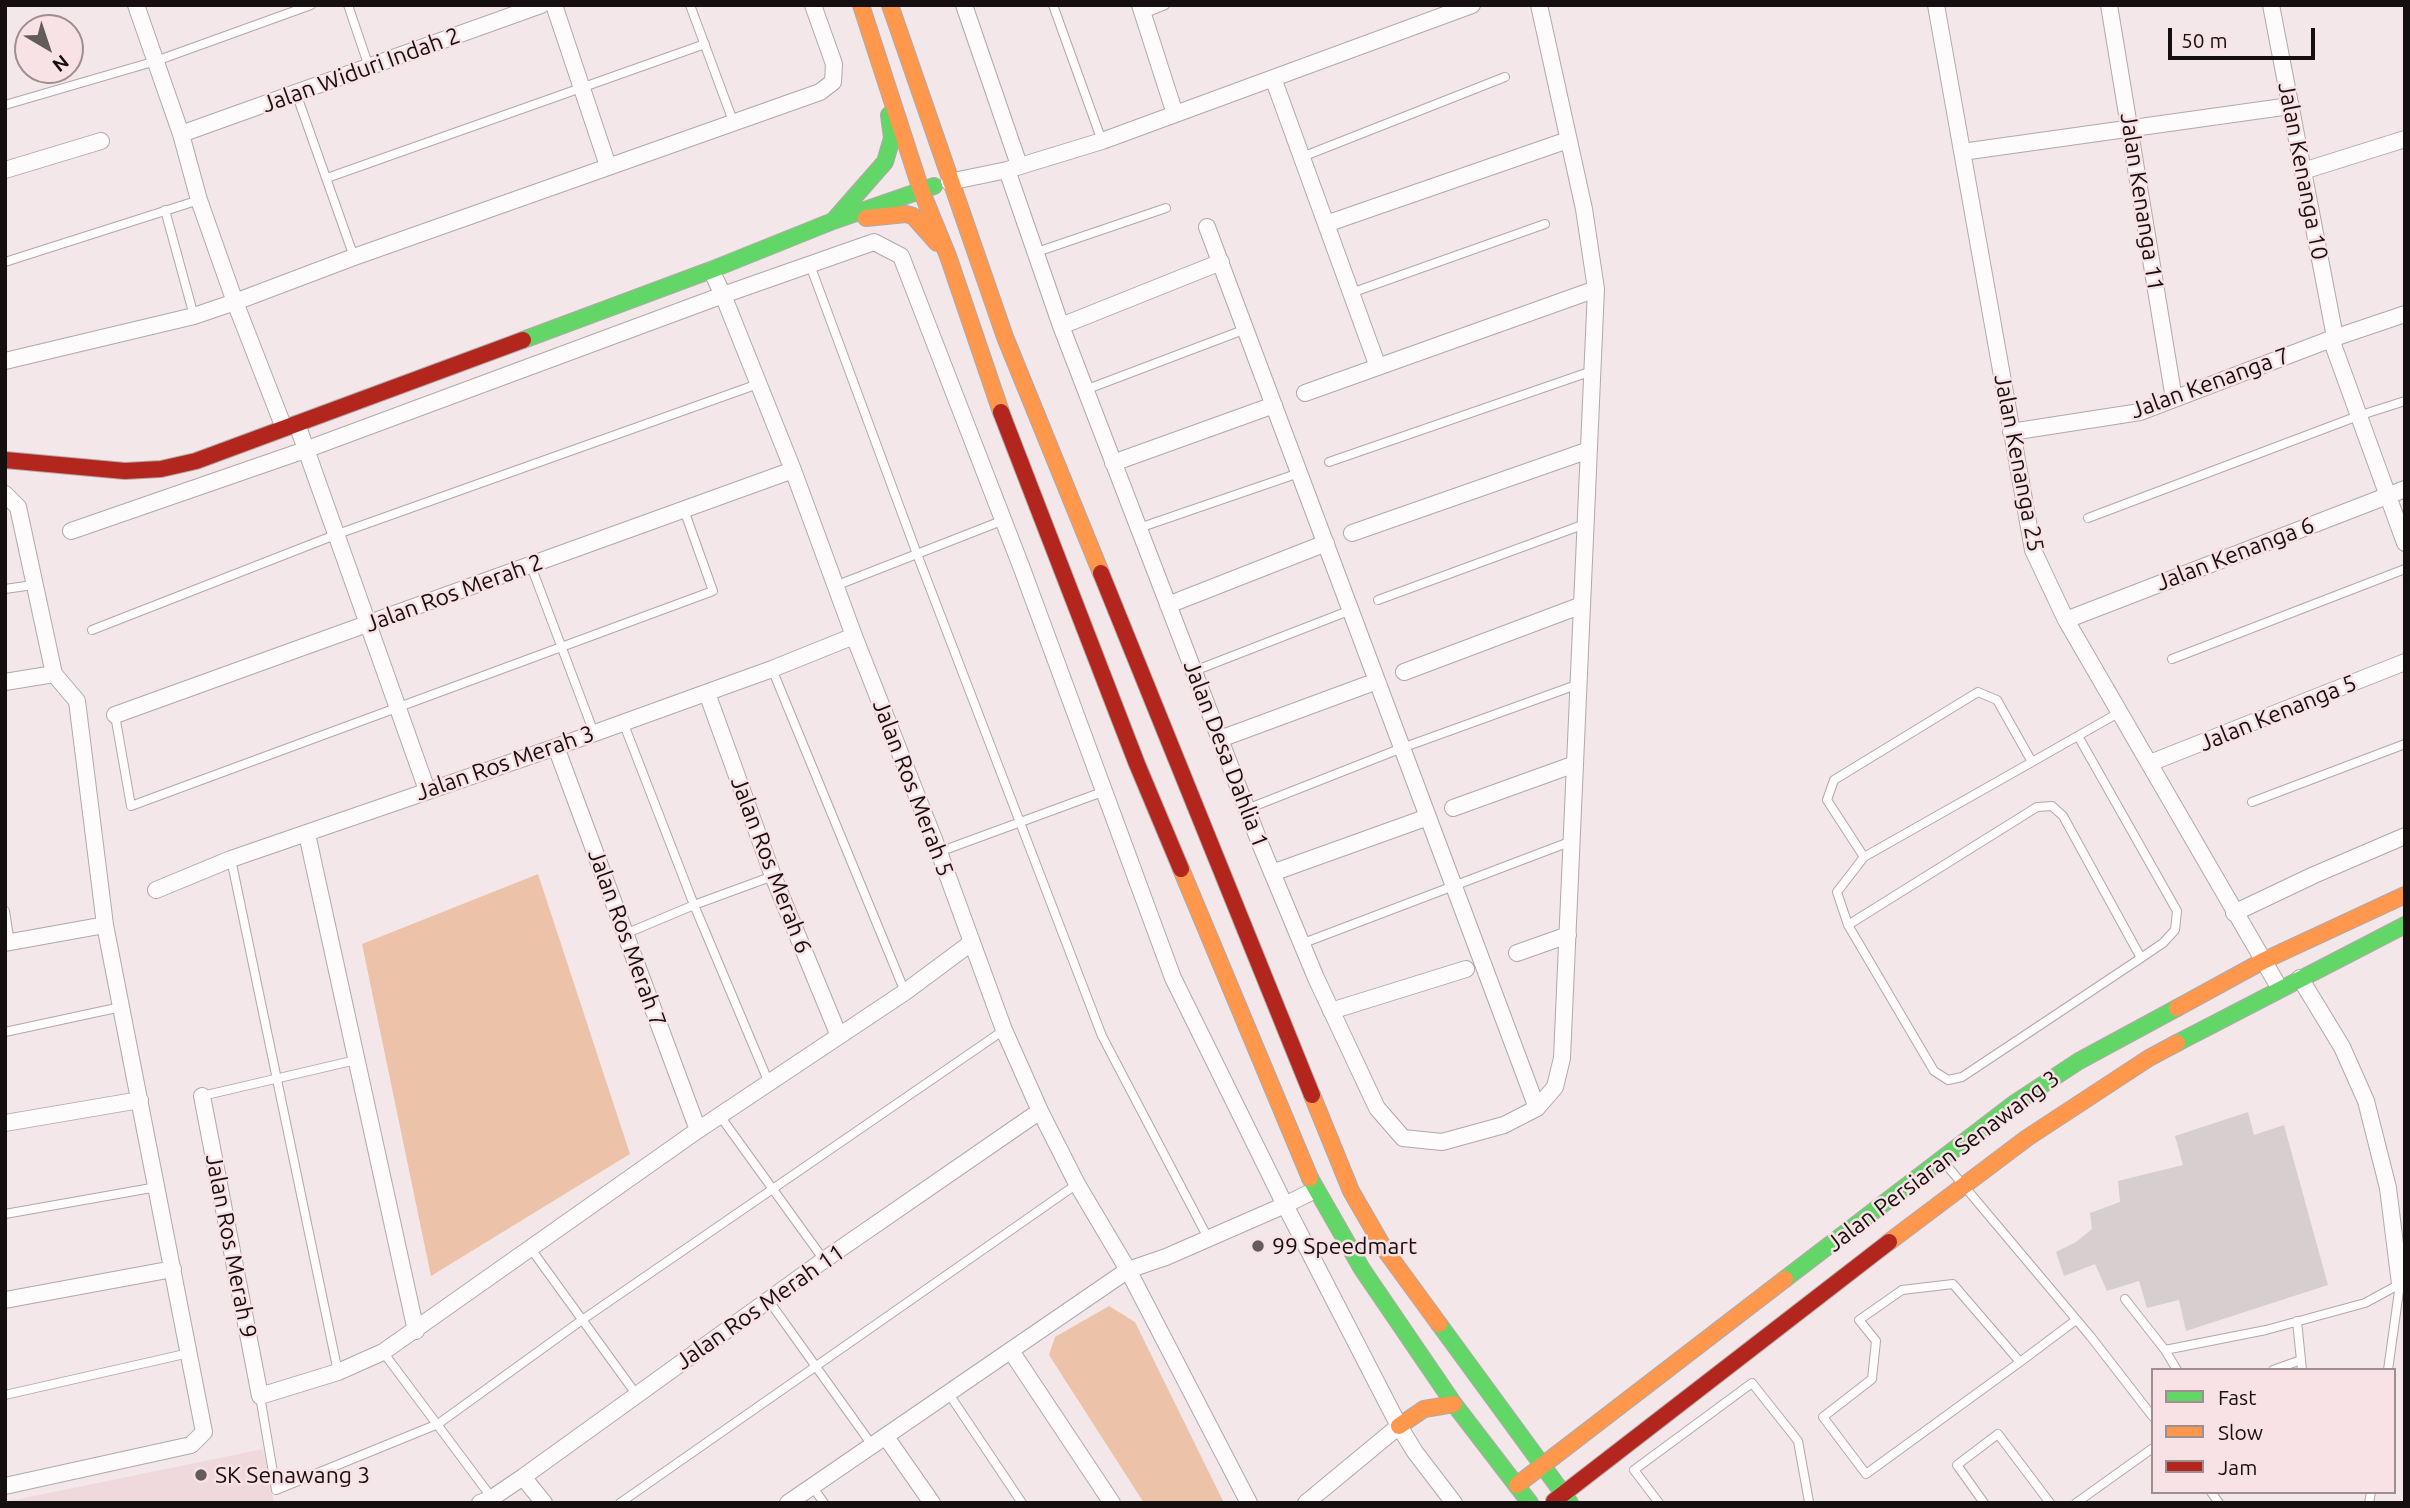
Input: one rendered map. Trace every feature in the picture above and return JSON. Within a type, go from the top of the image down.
[{"type":"street","points":[[136,5],[235,302],[304,450],[427,790]]},
{"type":"street","name":"Jalan Widuri Indah 2","points":[[181,134],[541,5]]},
{"type":"street","points":[[554,5],[608,166]]},
{"type":"street","points":[[5,361],[194,316],[820,92],[834,82],[834,64],[813,5]]},
{"type":"street","points":[[861,5],[921,190],[948,256],[991,385],[1137,764],[1315,1189],[1362,1269],[1454,1404],[1522,1496]]},
{"type":"street","points":[[890,5],[949,182],[1005,337],[1351,1191],[1385,1250],[1543,1465],[1562,1500]]},
{"type":"street","name":"Jalan Desa Dahlia 1","points":[[964,5],[1013,168],[1034,253],[1060,326],[1301,944],[1377,1108],[1403,1138],[1442,1142],[1504,1125],[1537,1108],[1555,1087],[1562,1058],[1596,289],[1584,209],[1539,5]]},
{"type":"street","points":[[5,460],[125,471],[161,469],[196,461],[711,270],[833,221],[921,190],[1013,168],[1102,141],[1472,5]]},
{"type":"street","name":"Jalan Kenanga 25","points":[[1936,5],[2032,550],[2066,620],[2280,989]]},
{"type":"street","name":"Jalan Kenanga 11","points":[[2109,5],[2175,399]]},
{"type":"street","name":"Jalan Kenanga 10","points":[[2271,5],[2333,338],[2358,416],[2405,543]]},
{"type":"street","points":[[1141,10],[1175,114]]},
{"type":"street","points":[[833,221],[885,162],[892,138],[881,65]]},
{"type":"street","points":[[1273,78],[1378,367]]},
{"type":"street","points":[[1962,152],[2290,106]]},
{"type":"street","points":[[2303,171],[2405,139]]},
{"type":"street","points":[[1326,225],[1568,140]]},
{"type":"street","points":[[5,170],[101,141]]},
{"type":"street","points":[[833,221],[913,216],[948,256]]},
{"type":"street","points":[[1208,227],[1537,1108]]},
{"type":"street","points":[[71,531],[304,450],[874,242],[901,256],[1004,520],[1173,978],[1285,1205],[1399,1426],[1449,1501]]},
{"type":"street","points":[[1060,326],[1221,262]]},
{"type":"street","name":"Jalan Ros Merah 5","points":[[711,270],[793,470],[1004,1030],[1040,1111],[1077,1184],[1128,1270],[1249,1503]]},
{"type":"street","points":[[1305,393],[1596,289]]},
{"type":"street","name":"Jalan Kenanga 7","points":[[2011,432],[2140,412],[2333,338],[2405,314]]},
{"type":"street","points":[[1113,463],[1274,405]]},
{"type":"street","points":[[1352,533],[1589,450]]},
{"type":"street","name":"Jalan Ros Merah 2","points":[[115,715],[793,470]]},
{"type":"street","name":"Jalan Kenanga 6","points":[[2066,620],[2405,489]]},
{"type":"street","points":[[5,494],[18,507],[54,674],[77,701],[106,925],[204,1432],[191,1445],[5,1486]]},
{"type":"street","points":[[1168,605],[1326,543]]},
{"type":"street","points":[[1404,672],[1582,605]]},
{"type":"street","name":"Jalan Ros Merah 3","points":[[156,890],[231,859],[556,747],[772,669],[854,636]]},
{"type":"street","name":"Jalan Kenanga 5","points":[[2150,763],[2405,662]]},
{"type":"street","points":[[5,682],[54,674]]},
{"type":"street","points":[[1220,740],[1377,681]]},
{"type":"street","name":"Jalan Ros Merah 6","points":[[707,692],[773,876],[839,1036]]},
{"type":"street","name":"Jalan Ros Merah 7","points":[[556,747],[698,1130]]},
{"type":"street","points":[[1453,808],[1575,764]]},
{"type":"street","points":[[1272,873],[1428,817]]},
{"type":"street","points":[[307,834],[416,1331]]},
{"type":"street","points":[[2234,913],[2405,836]]},
{"type":"street","name":"Jalan Persiaran Senawang 3","points":[[1522,1496],[1543,1465],[2015,1103],[2079,1060],[2263,961],[2405,895]]},
{"type":"street","points":[[8,943],[106,925]]},
{"type":"street","name":"Jalan Persiaran Senawang 3","points":[[1562,1500],[1938,1204],[2027,1139],[2149,1058],[2405,925]]},
{"type":"street","points":[[1517,953],[1568,935]]},
{"type":"street","points":[[260,1396],[338,1372],[383,1352],[416,1331],[698,1130],[905,992],[971,943]]},
{"type":"street","points":[[1331,1011],[1466,968]]},
{"type":"street","points":[[2300,978],[2342,1046],[2366,1101],[2388,1188],[2402,1282]]},
{"type":"street","name":"Jalan Ros Merah 9","points":[[202,1096],[260,1396]]},
{"type":"street","points":[[5,1123],[140,1100]]},
{"type":"street","name":"Jalan Ros Merah 11","points":[[486,1500],[523,1477],[636,1394],[1040,1111]]},
{"type":"street","points":[[788,1503],[1128,1270],[1166,1257],[1285,1205],[1315,1189]]},
{"type":"street","points":[[5,1300],[173,1269]]},
{"type":"street","points":[[1011,1351],[1112,1503]]},
{"type":"street","points":[[1306,1503],[1399,1426],[1424,1409],[1454,1404]]},
{"type":"street","points":[[879,1441],[932,1503]]},
{"type":"street","points":[[523,1477],[544,1503]]},
{"type":"lane","points":[[5,105],[156,61],[312,5]]},
{"type":"lane","points":[[348,5],[369,67]]},
{"type":"lane","points":[[690,5],[733,121]]},
{"type":"lane","points":[[1053,5],[1102,141]]},
{"type":"lane","points":[[1141,10],[1166,5]]},
{"type":"lane","points":[[327,178],[705,44]]},
{"type":"lane","points":[[1301,157],[1505,77]]},
{"type":"lane","points":[[296,93],[354,257]]},
{"type":"lane","points":[[5,262],[199,200]]},
{"type":"lane","points":[[1034,253],[1167,208]]},
{"type":"lane","points":[[165,210],[194,316]]},
{"type":"lane","points":[[1351,293],[1545,225]]},
{"type":"lane","points":[[810,265],[917,554],[1102,1036],[1208,1238]]},
{"type":"lane","points":[[1085,390],[1246,330]]},
{"type":"lane","points":[[1329,462],[1592,370]]},
{"type":"lane","points":[[92,630],[335,536],[758,384]]},
{"type":"lane","points":[[2088,518],[2358,416],[2405,401]]},
{"type":"lane","points":[[1139,528],[1299,473]]},
{"type":"lane","points":[[115,715],[131,806],[713,591],[684,510]]},
{"type":"lane","points":[[835,586],[1004,520]]},
{"type":"lane","points":[[1378,600],[1586,524]]},
{"type":"lane","points":[[531,566],[594,733]]},
{"type":"lane","points":[[2172,659],[2405,569]]},
{"type":"lane","points":[[5,589],[33,584]]},
{"type":"lane","points":[[1194,671],[1351,610]]},
{"type":"lane","points":[[772,669],[905,992]]},
{"type":"lane","points":[[1247,809],[1402,748],[1579,684]]},
{"type":"lane","points":[[1864,857],[1828,800],[1834,780],[1978,692],[1997,700],[2032,762]]},
{"type":"lane","points":[[2078,736],[2177,911],[2175,930],[2163,943],[1962,1077],[1948,1080],[1934,1071],[1848,925],[1837,892],[1864,857],[2120,712]]},
{"type":"lane","points":[[623,722],[694,905],[769,1083]]},
{"type":"lane","points":[[2252,802],[2405,744]]},
{"type":"lane","points":[[939,852],[1105,791]]},
{"type":"lane","points":[[1848,925],[2037,807],[2052,806],[2063,817],[2141,958]]},
{"type":"lane","points":[[1301,944],[1572,841]]},
{"type":"lane","points":[[231,859],[338,1372]]},
{"type":"lane","points":[[625,934],[773,876]]},
{"type":"lane","points":[[5,911],[8,943]]},
{"type":"lane","points":[[5,1032],[121,1007]]},
{"type":"lane","points":[[260,1396],[276,1490],[438,1424],[582,1320],[1004,1030]]},
{"type":"lane","points":[[202,1096],[356,1060]]},
{"type":"lane","points":[[720,1116],[824,1261]]},
{"type":"lane","points":[[1941,1159],[2151,1414]]},
{"type":"lane","points":[[620,1503],[1077,1184]]},
{"type":"lane","points":[[5,1214],[157,1187]]},
{"type":"lane","points":[[531,1249],[636,1394]]},
{"type":"lane","points":[[2165,1350],[2365,1303],[2402,1282]]},
{"type":"lane","points":[[2388,1368],[2402,1282]]},
{"type":"lane","points":[[2020,1362],[1953,1284],[1902,1290],[1859,1320],[1876,1341],[1872,1379],[1823,1417],[1866,1474],[2020,1362],[2076,1320]]},
{"type":"lane","points":[[2125,1299],[2176,1368]]},
{"type":"lane","points":[[769,1301],[816,1366],[879,1441]]},
{"type":"lane","points":[[2297,1321],[2302,1368]]},
{"type":"lane","points":[[383,1352],[438,1424],[486,1500]]},
{"type":"lane","points":[[5,1395],[189,1353]]},
{"type":"lane","points":[[2279,1368],[2301,1360]]},
{"type":"lane","points":[[1659,1503],[1634,1470],[1752,1383],[1798,1441],[1809,1502]]},
{"type":"lane","points":[[949,1394],[1022,1503]]},
{"type":"lane","points":[[1984,1503],[1957,1465],[1998,1434],[2050,1503]]},
{"type":"lane","points":[[2076,1503],[2151,1449]]},
{"type":"lane","points":[[812,1486],[824,1503]]},
{"type":"shaded area","points":[[538,874],[630,1154],[431,1276],[362,944]]},
{"type":"shaded area","points":[[1109,1306],[1135,1322],[1224,1503],[1144,1503],[1049,1355],[1055,1337]]},
{"type":"shaded area","name":"SK Senawang 3","points":[[263,1449],[274,1503],[5,1503],[5,1502]]},
{"type":"building","points":[[2248,1112],[2254,1135],[2284,1125],[2328,1285],[2186,1331],[2179,1300],[2147,1308],[2139,1281],[2107,1291],[2095,1264],[2064,1276],[2056,1252],[2076,1242],[2092,1229],[2090,1213],[2120,1202],[2118,1181],[2183,1165],[2175,1136]]},
{"type":"traffic: fast","points":[[834,220],[885,162],[892,138],[889,115]]},
{"type":"traffic: fast","points":[[523,340],[833,221],[934,186]]},
{"type":"traffic: fast","points":[[2177,1043],[2405,925]]},
{"type":"traffic: fast","points":[[1785,1279],[2015,1103],[2079,1061],[2177,1008]]},
{"type":"traffic: fast","points":[[1310,1178],[1362,1269],[1454,1404],[1530,1503]]},
{"type":"traffic: fast","points":[[1439,1324],[1570,1503]]},
{"type":"traffic: slow","points":[[861,5],[921,190],[948,256],[1001,412]]},
{"type":"traffic: slow","points":[[890,5],[1005,337],[1101,573]]},
{"type":"traffic: slow","points":[[866,218],[906,214],[913,216],[937,243]]},
{"type":"traffic: slow","points":[[1181,869],[1310,1178]]},
{"type":"traffic: slow","points":[[2177,1008],[2263,961],[2405,895]]},
{"type":"traffic: slow","points":[[1889,1242],[2027,1138],[2149,1058],[2177,1043]]},
{"type":"traffic: slow","points":[[1312,1095],[1351,1191],[1385,1250],[1439,1324]]},
{"type":"traffic: slow","points":[[1517,1485],[1785,1279]]},
{"type":"traffic: slow","points":[[1399,1426],[1424,1409],[1454,1404]]},
{"type":"traffic: jam","points":[[5,460],[125,471],[161,469],[196,461],[523,340]]},
{"type":"traffic: jam","points":[[1001,412],[1137,764],[1181,869]]},
{"type":"traffic: jam","points":[[1101,573],[1312,1095]]},
{"type":"traffic: jam","points":[[1554,1501],[1889,1242]]},
{"type":"place","name":"99 Speedmart","points":[[1258,1246]]},
{"type":"place","name":"SK Senawang 3","points":[[201,1475]]}]
